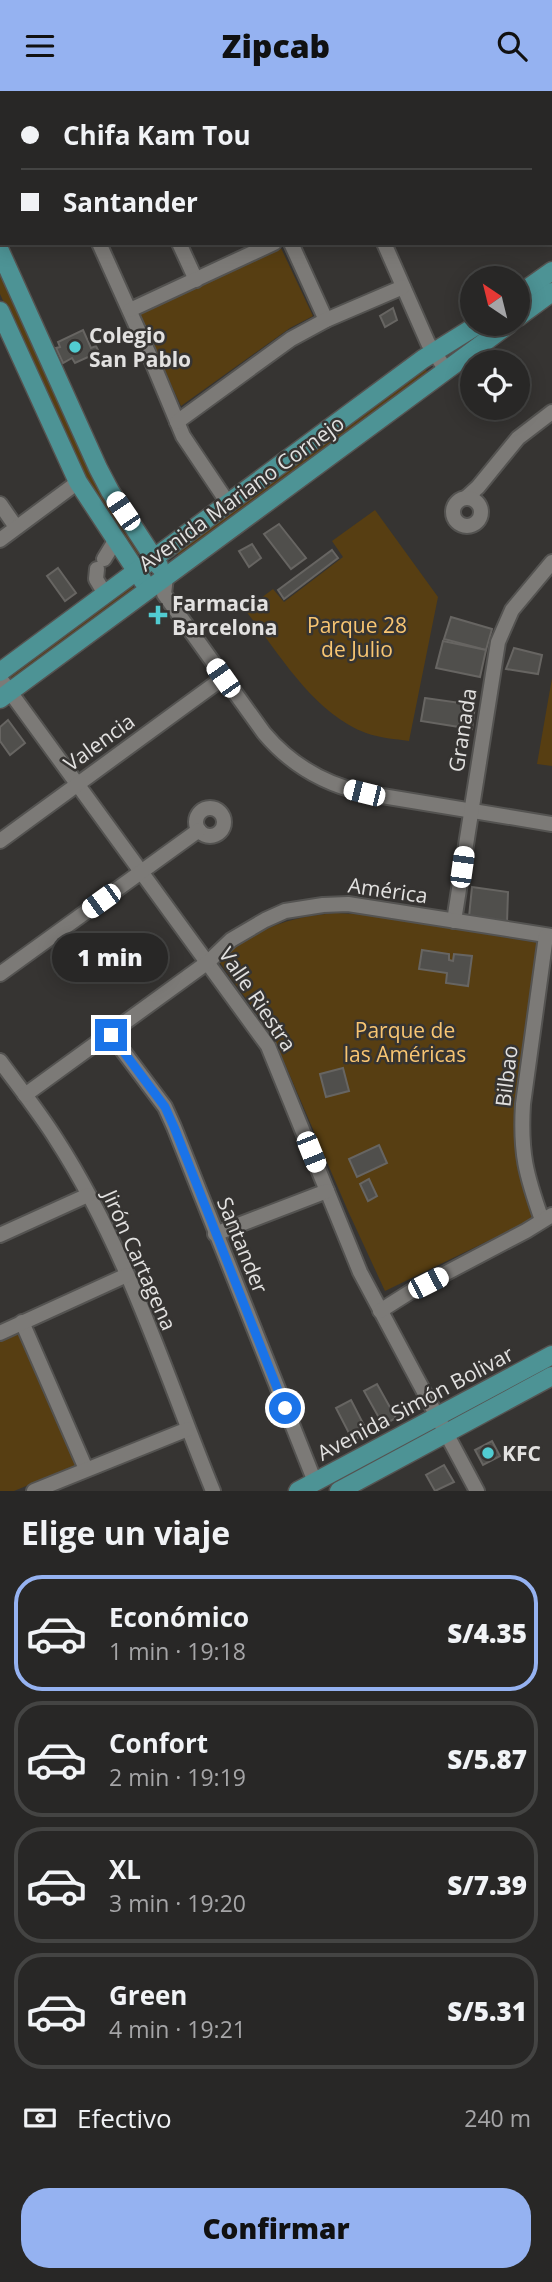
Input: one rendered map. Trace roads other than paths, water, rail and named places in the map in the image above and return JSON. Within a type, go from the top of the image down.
[{"type":"main road","points":[[0,251],[104,480],[154,558],[160,587]]},
{"type":"main road","points":[[530,287],[552,271]]},
{"type":"main road","points":[[530,308],[552,292]]},
{"type":"main road","points":[[0,311],[78,482],[136,571],[160,587]]},
{"type":"main road","name":"Avenida Mariano Cornejo","points":[[0,672],[433,352],[460,336]]},
{"type":"main road","name":"Avenida Mariano Cornejo","points":[[3,690],[160,587],[493,336]]},
{"type":"main road","name":"Avenida Simón Bolivar","points":[[298,1491],[552,1355]]},
{"type":"main road","name":"Avenida Simón Bolivar","points":[[349,1489],[551,1380]]},
{"type":"street","points":[[100,245],[191,451],[228,503]]},
{"type":"street","points":[[180,245],[196,280]]},
{"type":"street","points":[[130,310],[270,245]]},
{"type":"street","points":[[292,245],[326,320]]},
{"type":"street","points":[[385,245],[433,352],[446,370]]},
{"type":"street","points":[[177,422],[291,339],[326,320],[403,287]]},
{"type":"street","points":[[474,495],[518,437],[552,412]]},
{"type":"street","points":[[0,540],[78,482]]},
{"type":"street","points":[[0,504],[16,527]]},
{"type":"street","points":[[105,594],[96,579],[101,564],[115,541]]},
{"type":"street","name":"Granada","points":[[454,921],[491,680],[504,625],[522,597],[552,562]]},
{"type":"street","points":[[160,587],[223,678],[276,747],[310,772],[356,792],[552,824]]},
{"type":"street","name":"Valencia","points":[[0,841],[223,678]]},
{"type":"street","name":"Valle Riestra","points":[[3,690],[77,784],[268,1047],[360,1272],[477,1491]]},
{"type":"street","points":[[0,974],[199,830]]},
{"type":"street","name":"América","points":[[26,1095],[208,962],[230,940],[248,928],[285,911],[343,904],[549,936]]},
{"type":"street","name":"Bilbao","points":[[547,1218],[526,1174],[522,1128],[523,1104],[549,936]]},
{"type":"street","name":"Santander","points":[[111,1035],[165,1107],[315,1482]]},
{"type":"street","name":"Jirón Cartagena","points":[[0,1061],[57,1140],[88,1195],[127,1275],[213,1491]]},
{"type":"street","points":[[215,1234],[327,1191]]},
{"type":"street","points":[[0,1235],[88,1195]]},
{"type":"street","points":[[380,1311],[547,1218]]},
{"type":"street","points":[[0,1333],[127,1275]]},
{"type":"street","points":[[22,1322],[86,1469]]},
{"type":"street","points":[[34,1491],[188,1429]]},
{"type":"place","name":"Colegio San Pablo","points":[[75,347]]},
{"type":"place","name":"Farmacia Barcelona","points":[[158,615]]},
{"type":"place","name":"KFC","points":[[488,1453]]},
{"type":"park label","name":"Parque 28 de Julio","points":[[357,637]]},
{"type":"park label","name":"Parque de las Américas","points":[[405,1042]]}]
